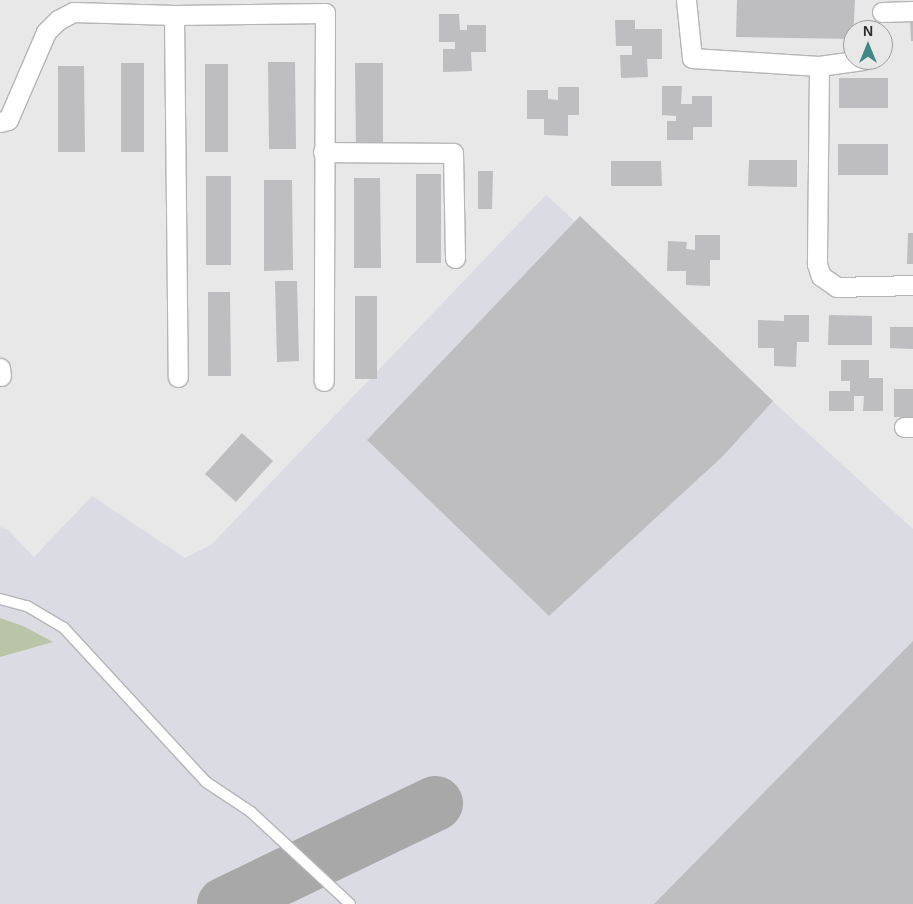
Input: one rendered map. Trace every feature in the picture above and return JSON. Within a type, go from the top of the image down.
[{"type":"street","points":[[686,0],[692,58],[820,66],[843,63]]},
{"type":"street","points":[[882,14],[913,11]]},
{"type":"street","points":[[0,122],[8,120],[46,32],[58,20],[73,12],[174,15],[325,13],[323,152],[324,381]]},
{"type":"street","points":[[174,15],[178,376]]},
{"type":"street","points":[[820,66],[817,264],[821,276],[837,286],[913,285]]},
{"type":"street","points":[[323,152],[452,153],[455,258]]},
{"type":"lane","points":[[0,599],[27,606],[64,628],[206,782],[251,812],[350,904]]},
{"type":"shaded area","points":[[546,195],[913,529],[913,904],[0,904],[0,527],[8,530],[34,557],[92,496],[185,558],[211,545]]},
{"type":"green space","points":[[0,618],[23,626],[53,642],[0,657]]},
{"type":"building","points":[[737,0],[855,0],[854,20],[843,20],[843,39],[736,37]]},
{"type":"building","points":[[439,14],[459,14],[460,30],[467,30],[467,25],[486,25],[486,52],[471,52],[472,71],[443,72],[443,49],[455,49],[455,42],[439,42]]},
{"type":"building","points":[[910,18],[913,18],[913,41],[911,41]]},
{"type":"building","points":[[615,20],[635,20],[635,29],[662,29],[662,59],[647,59],[648,77],[621,78],[620,55],[632,55],[632,46],[616,46]]},
{"type":"building","points":[[268,62],[295,62],[296,149],[269,149]]},
{"type":"building","points":[[121,63],[144,63],[144,152],[121,152]]},
{"type":"building","points":[[355,63],[383,63],[383,150],[356,150]]},
{"type":"building","points":[[205,64],[228,64],[228,152],[205,152]]},
{"type":"building","points":[[58,66],[84,66],[85,152],[58,152]]},
{"type":"building","points":[[839,78],[888,78],[888,108],[839,108]]},
{"type":"building","points":[[662,86],[682,86],[681,104],[692,104],[692,96],[712,96],[712,127],[693,127],[693,140],[667,140],[667,121],[676,121],[676,116],[662,115]]},
{"type":"building","points":[[558,87],[579,87],[579,115],[568,115],[568,136],[544,135],[544,119],[527,119],[527,90],[548,90],[548,99],[558,100]]},
{"type":"building","points":[[838,144],[888,144],[888,175],[838,175]]},
{"type":"building","points":[[749,160],[797,160],[797,187],[748,186]]},
{"type":"building","points":[[611,161],[661,161],[662,186],[611,186]]},
{"type":"building","points":[[478,171],[493,171],[492,209],[478,209]]},
{"type":"building","points":[[416,174],[441,174],[441,263],[416,263]]},
{"type":"building","points":[[206,176],[231,176],[231,265],[206,265]]},
{"type":"building","points":[[354,178],[380,178],[381,268],[354,268]]},
{"type":"building","points":[[264,180],[292,180],[293,270],[264,271]]},
{"type":"building","points":[[580,216],[773,401],[722,457],[549,616],[367,440]]},
{"type":"building","points":[[908,233],[913,233],[913,264],[907,264]]},
{"type":"building","points":[[695,235],[720,235],[720,260],[710,260],[710,286],[686,285],[686,271],[667,271],[668,241],[687,242],[686,249],[695,250]]},
{"type":"building","points":[[275,281],[297,281],[299,361],[277,362]]},
{"type":"building","points":[[208,292],[230,292],[231,376],[208,376]]},
{"type":"building","points":[[355,296],[377,296],[377,379],[355,379]]},
{"type":"building","points":[[784,315],[809,315],[809,342],[797,342],[796,367],[774,366],[774,348],[758,348],[758,320],[784,321]]},
{"type":"building","points":[[829,315],[872,316],[872,345],[828,345]]},
{"type":"building","points":[[890,327],[913,327],[913,349],[890,348]]},
{"type":"building","points":[[841,360],[869,360],[869,378],[883,378],[883,411],[863,411],[864,396],[854,396],[854,411],[829,411],[829,391],[850,391],[850,381],[841,381]]},
{"type":"building","points":[[894,389],[913,389],[913,417],[894,417]]},
{"type":"building","points":[[242,433],[273,461],[236,502],[205,474]]},
{"type":"building","points":[[913,641],[913,904],[654,904]]},
{"type":"taxiway","points":[[224,904],[435,803]]}]
